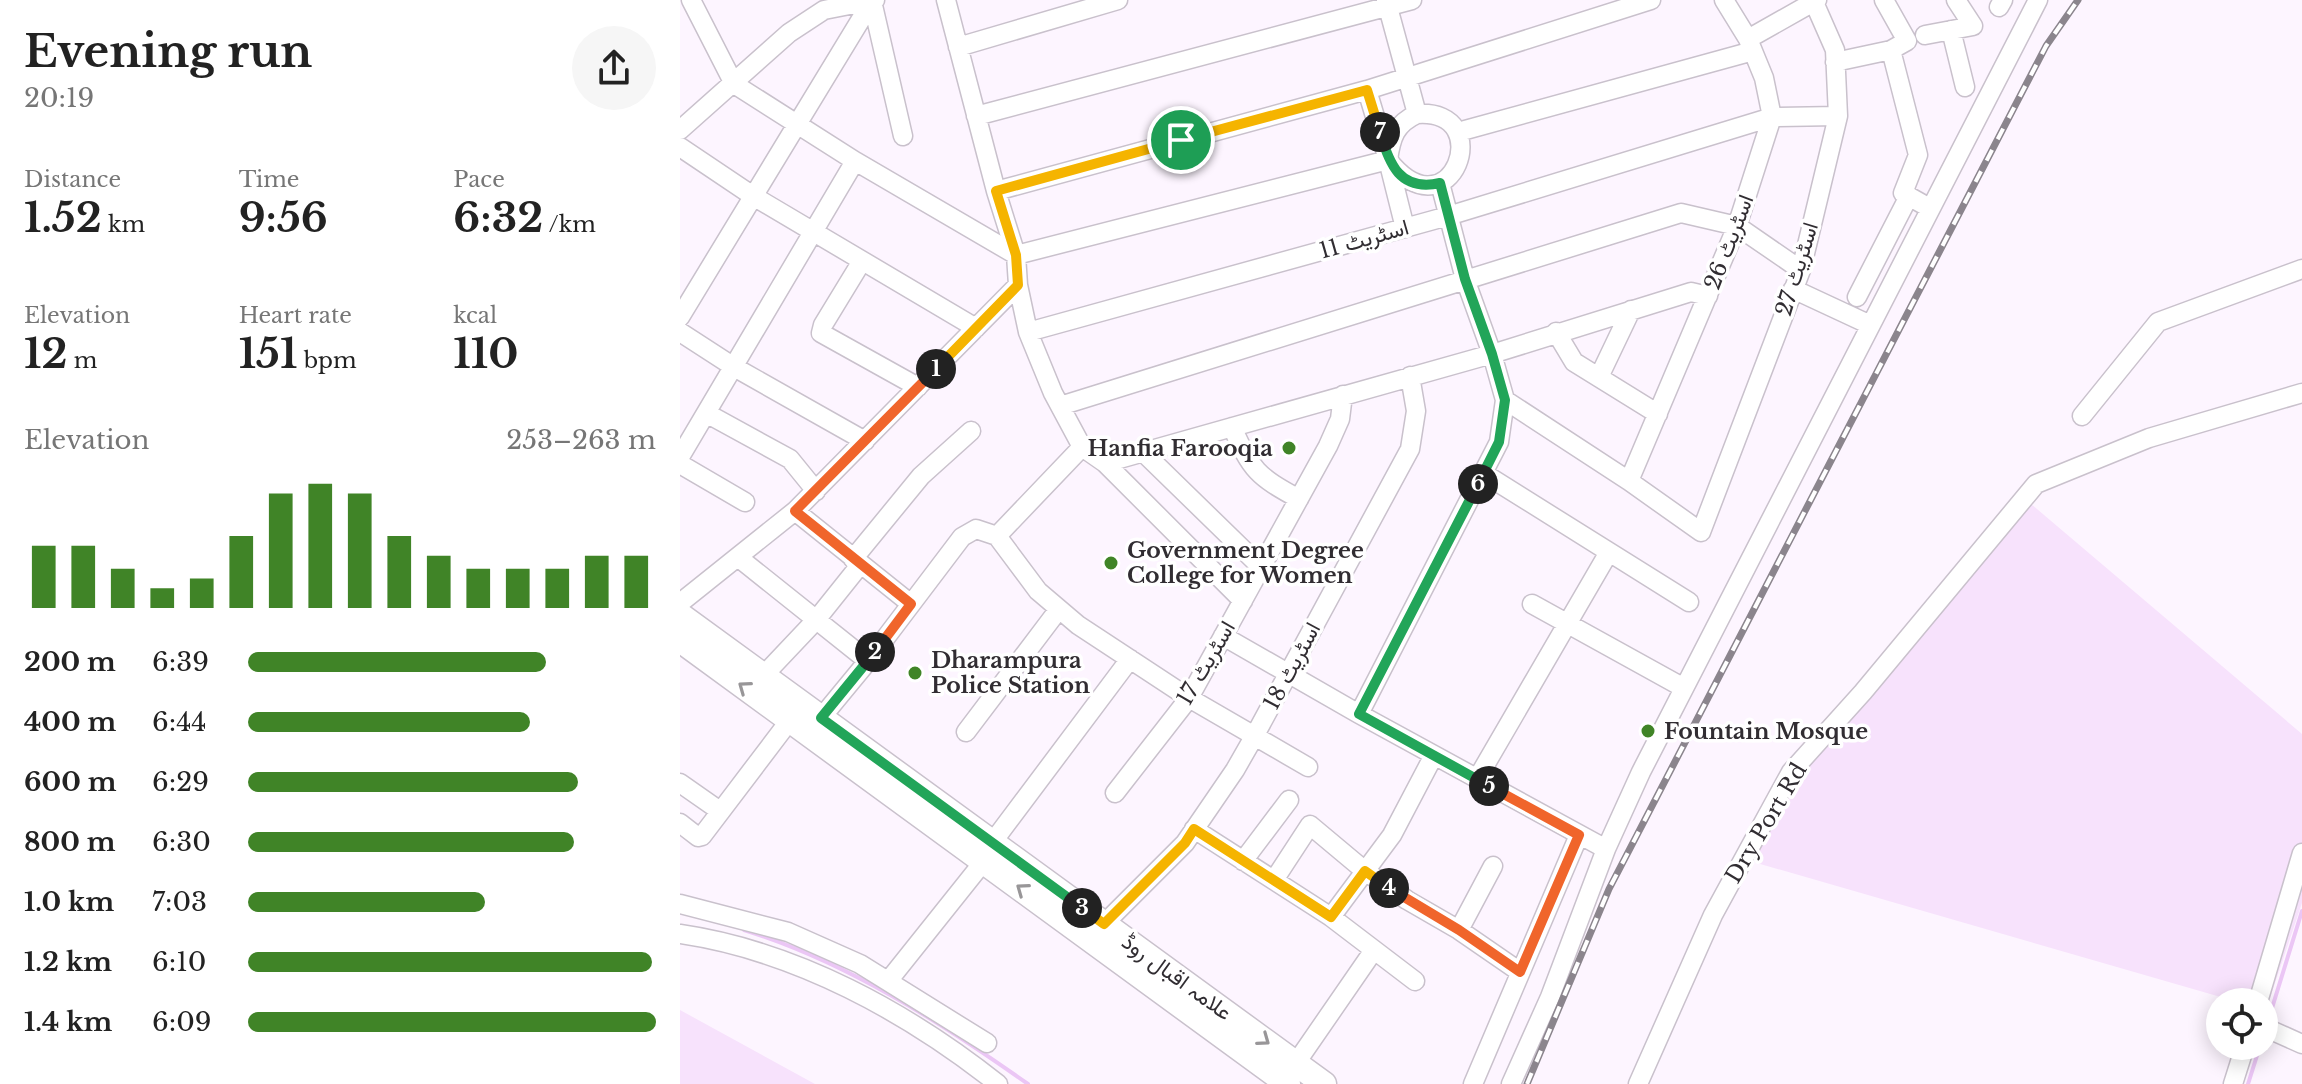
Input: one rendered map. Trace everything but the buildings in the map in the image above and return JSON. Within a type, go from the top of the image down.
[{"type":"main road","name":"علامہ اقبال روڈ","points":[[681,602],[718,656],[790,720],[988,852],[1104,924],[1145,967]]},
{"type":"main road","name":"علامہ اقبال روڈ","points":[[680,640],[763,676],[821,718],[988,852],[1145,967],[1292,1073],[1324,1084]]},
{"type":"street","points":[[691,0],[734,84],[855,161],[1016,255],[1388,160]]},
{"type":"street","points":[[680,104],[685,126],[789,33],[826,5],[874,0]]},
{"type":"street","points":[[680,317],[874,0]]},
{"type":"street","points":[[874,0],[903,136]]},
{"type":"street","points":[[946,0],[1016,255],[1018,285],[1028,332],[1060,406],[1082,447],[1105,463],[1243,601]]},
{"type":"street","points":[[958,47],[1118,0]]},
{"type":"street","points":[[976,116],[1387,4],[1412,0]]},
{"type":"street","points":[[996,191],[1367,90],[1651,0]]},
{"type":"street","name":"اسٹریٹ 26","points":[[1629,481],[1737,226],[1772,117],[1764,78],[1750,45],[1724,0]]},
{"type":"street","points":[[1835,62],[1891,50],[1907,41],[1884,0]]},
{"type":"street","points":[[1925,35],[1973,26],[1956,0]]},
{"type":"street","points":[[1511,1084],[1550,997],[1606,849],[1641,772],[2038,0]]},
{"type":"street","points":[[1458,132],[1750,45],[1815,1]]},
{"type":"street","name":"اسٹریٹ 27","points":[[1629,481],[1701,532],[1801,270],[1838,116],[1835,50],[1815,1]]},
{"type":"street","points":[[1387,4],[1417,114]]},
{"type":"street","points":[[1951,30],[1965,87]]},
{"type":"street","points":[[1891,50],[1918,155],[1903,193],[1926,206]]},
{"type":"street","points":[[1367,90],[1405,228]]},
{"type":"street","points":[[1417,114],[1440,116],[1458,132],[1462,155],[1458,167],[1440,183],[1428,186],[1416,184],[1405,179],[1388,160],[1397,127],[1417,114]]},
{"type":"street","name":"اسٹریٹ 11","points":[[1028,332],[1448,216],[1772,117],[1838,116]]},
{"type":"street","points":[[680,147],[753,196],[976,328]]},
{"type":"street","points":[[680,457],[855,161]]},
{"type":"street","points":[[1359,714],[1499,442],[1505,400],[1465,279],[1440,183]]},
{"type":"street","points":[[1857,297],[1909,196]]},
{"type":"street","points":[[1060,406],[1681,213],[1737,226],[1801,270]]},
{"type":"street","points":[[862,261],[821,333],[918,387]]},
{"type":"street","points":[[2082,416],[2158,322],[2302,269]]},
{"type":"street","points":[[681,602],[795,511],[1018,285]]},
{"type":"street","points":[[1793,289],[1866,323]]},
{"type":"street","points":[[1105,463],[1492,354],[1691,292],[1708,296]]},
{"type":"street","points":[[1599,377],[1631,310]]},
{"type":"street","points":[[680,332],[734,367],[865,441]]},
{"type":"street","points":[[1556,332],[1574,362],[1658,414]]},
{"type":"street","name":"اسٹریٹ 18","points":[[1104,924],[1185,843],[1255,735],[1410,449],[1416,411],[1410,376]]},
{"type":"street","name":"Dry Port Rd","points":[[1638,1084],[1713,915],[1791,772],[1863,692],[2036,484],[2149,438],[2302,393]]},
{"type":"street","name":"اسٹریٹ 17","points":[[1115,793],[1189,698],[1340,419],[1343,395]]},
{"type":"street","points":[[1505,400],[1629,481]]},
{"type":"street","points":[[706,413],[790,459],[816,491]]},
{"type":"street","points":[[1232,427],[1254,469],[1272,484],[1299,499]]},
{"type":"street","points":[[763,676],[816,620],[921,476],[971,431]]},
{"type":"street","points":[[997,536],[1082,447]]},
{"type":"street","points":[[1143,452],[1261,567]]},
{"type":"street","points":[[680,464],[745,502]]},
{"type":"street","points":[[1483,473],[1689,602]]},
{"type":"street","points":[[795,511],[911,604]]},
{"type":"street","points":[[821,718],[962,537],[976,529],[997,536],[1038,591],[1078,625],[1189,698],[1308,767]]},
{"type":"street","points":[[1477,779],[1609,552]]},
{"type":"street","points":[[739,558],[868,661]]},
{"type":"street","points":[[1532,604],[1684,688]]},
{"type":"street","points":[[966,732],[1059,609]]},
{"type":"street","points":[[1223,636],[1606,849]]},
{"type":"street","points":[[889,980],[1130,659]]},
{"type":"street","points":[[680,823],[698,837],[702,836],[790,720]]},
{"type":"street","points":[[1331,917],[1392,835],[1434,755]]},
{"type":"street","points":[[680,783],[720,811]]},
{"type":"street","points":[[1243,861],[1289,800]]},
{"type":"street","points":[[1274,880],[1310,825],[1365,871],[1520,972]]},
{"type":"street","points":[[1194,829],[1331,917],[1415,981]]},
{"type":"street","points":[[1473,1084],[1579,835]]},
{"type":"street","points":[[2262,988],[2302,853]]},
{"type":"street","points":[[1459,930],[1493,866]]},
{"type":"street","points":[[680,926],[685,905],[788,932],[889,980],[987,1043]]},
{"type":"street","points":[[680,934],[746,948],[845,986],[923,1031],[998,1084]]},
{"type":"street","points":[[1292,1073],[1374,950]]},
{"type":"street","points":[[2278,1033],[2302,1044]]},
{"type":"street","points":[[2233,1084],[2241,1060]]},
{"type":"shaded area","points":[[2024,498],[2302,734],[2302,903],[2273,988],[2206,988],[2206,993],[1743,859],[1791,772]]},
{"type":"shaded area","points":[[680,1010],[815,1084],[680,1084]]},
{"type":"waterway","points":[[2278,989],[2302,911]]},
{"type":"waterway","points":[[744,930],[782,943],[856,976],[927,1016],[1028,1084]]},
{"type":"waterway","points":[[2248,1084],[2256,1060]]},
{"type":"railway","points":[[1527,1084],[1609,889],[2046,46],[2078,0]]},
{"type":"place","name":"Hanfia Farooqia","points":[[1289,448]]},
{"type":"place","name":"Government Degree College for Women","points":[[1111,563]]},
{"type":"place","name":"Dharampura Police Station","points":[[915,673]]},
{"type":"place","name":"Fountain Mosque","points":[[1648,731]]},
{"type":"route","points":[[1367,90],[1388,160],[1396,171],[1416,184],[1428,186],[1440,183],[1465,279],[1505,400],[1499,442],[1359,714],[1579,835],[1520,972],[1365,871],[1331,917],[1194,829],[1185,843],[1104,924],[821,718],[911,604],[795,511],[1018,285],[1016,255],[996,191],[1181,140],[1367,90]]}]
